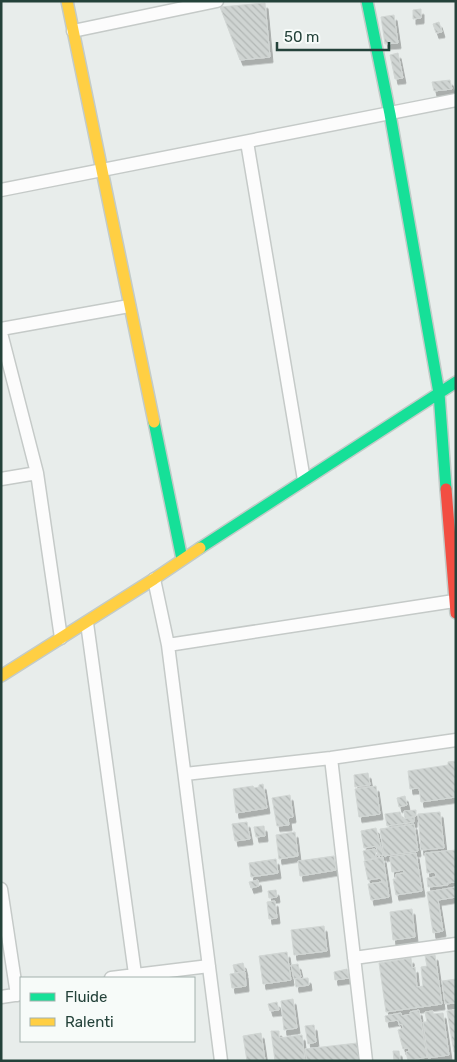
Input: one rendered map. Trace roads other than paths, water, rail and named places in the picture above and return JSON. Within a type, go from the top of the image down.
[{"type":"street","points":[[67,1],[182,559]]},
{"type":"street","points":[[73,31],[217,1]]},
{"type":"street","points":[[168,645],[455,607],[439,393],[390,114],[367,1]]},
{"type":"street","points":[[1,190],[456,100]]},
{"type":"street","points":[[247,142],[304,480]]},
{"type":"street","points":[[61,638],[37,472],[1,331],[129,306]]},
{"type":"street","points":[[1,676],[154,579],[456,382]]},
{"type":"street","points":[[1,479],[37,472]]},
{"type":"street","points":[[154,579],[168,645],[221,1061]]},
{"type":"street","points":[[87,622],[136,974]]},
{"type":"street","points":[[184,774],[330,758],[456,740]]},
{"type":"street","points":[[330,758],[366,1061]]},
{"type":"street","points":[[1,889],[19,995],[1,997]]},
{"type":"street","points":[[354,958],[456,944]]},
{"type":"street","points":[[117,977],[209,966]]}]
